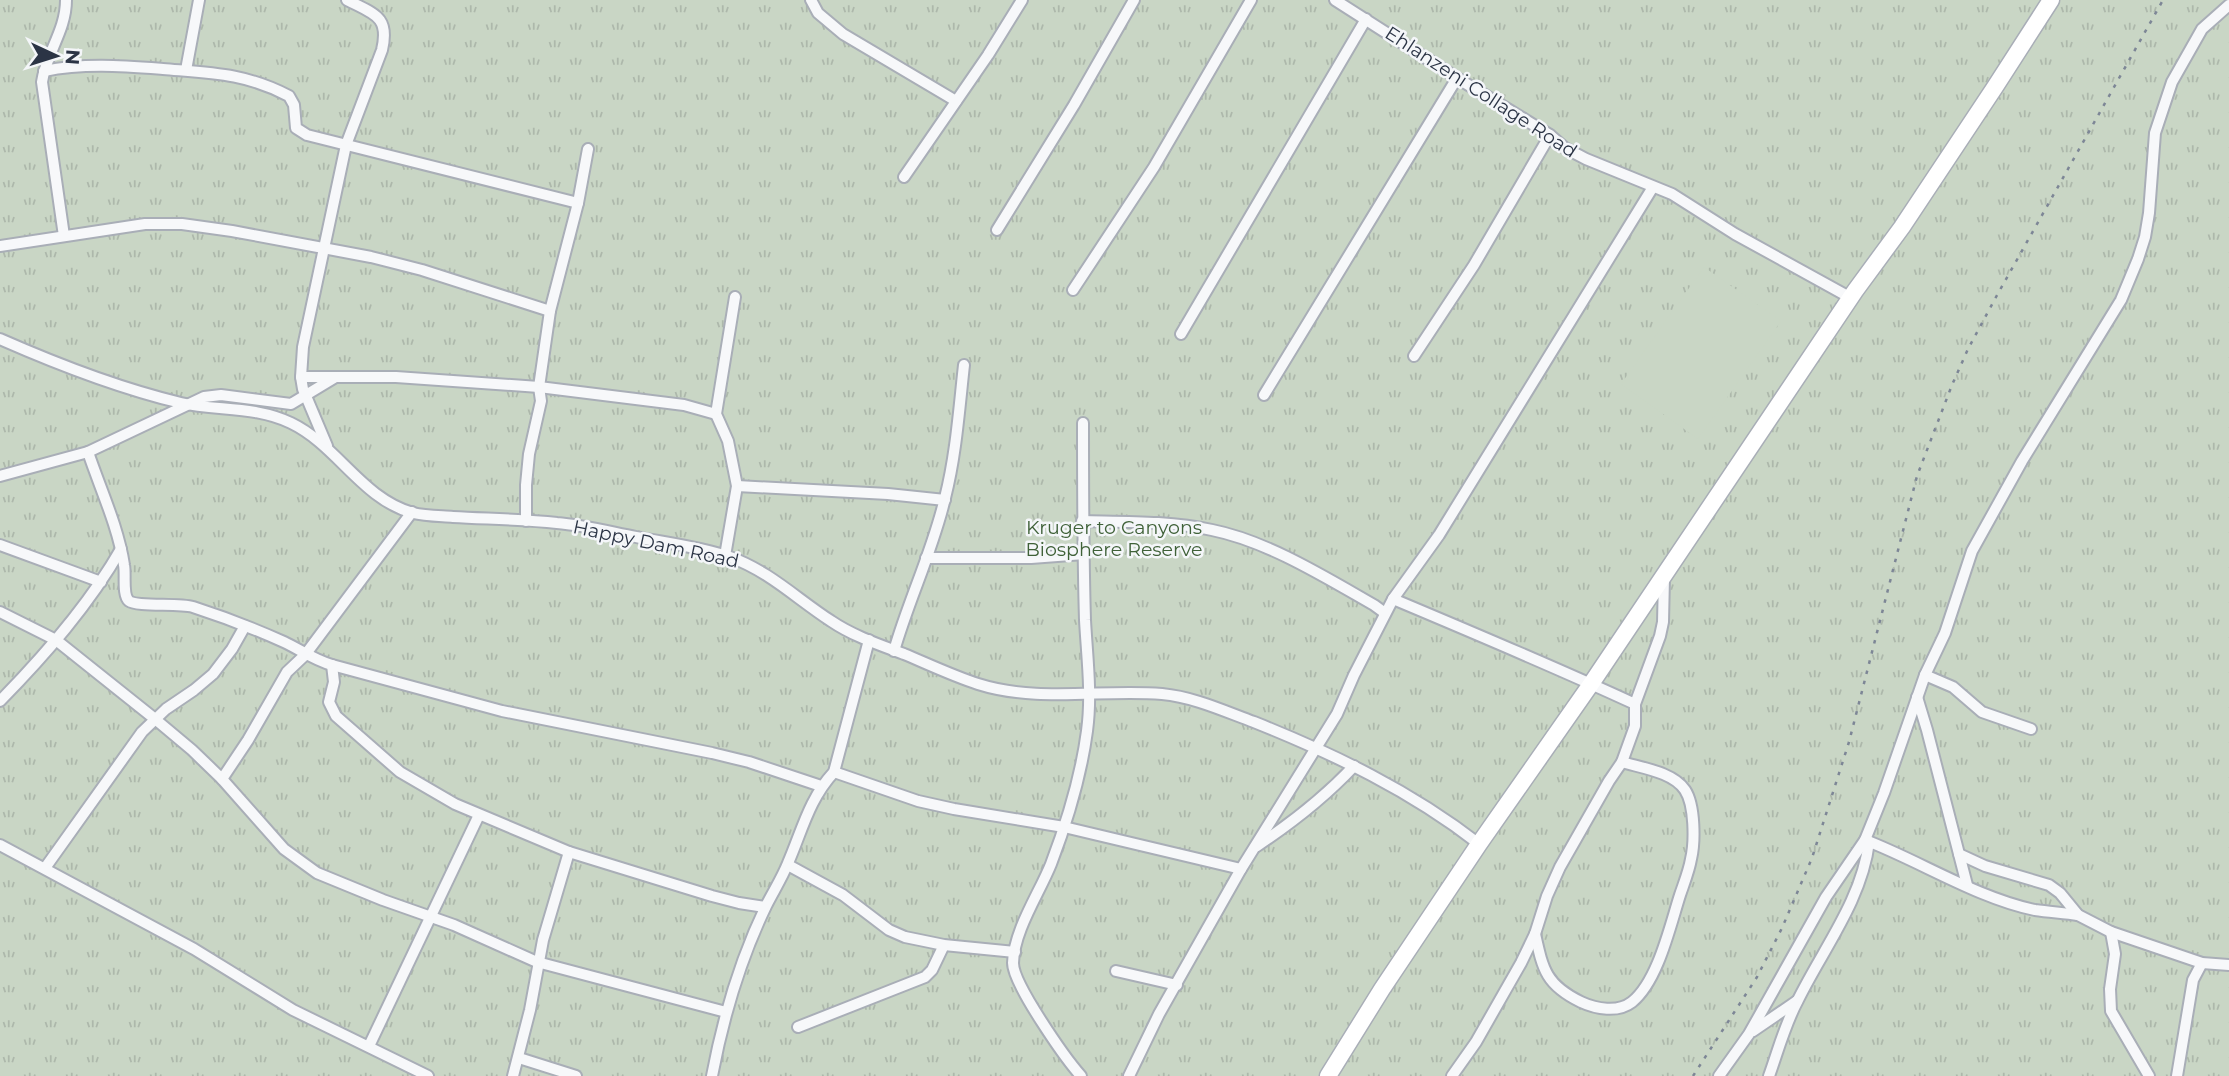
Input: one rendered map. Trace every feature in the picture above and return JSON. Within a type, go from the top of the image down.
[{"type":"street","points":[[64,236],[43,94],[44,71],[63,24],[66,0]]},
{"type":"street","points":[[186,70],[199,0]]},
{"type":"street","points":[[328,449],[305,396],[301,377],[308,318],[346,145],[386,35],[386,29],[376,16],[347,0]]},
{"type":"street","points":[[811,0],[818,13],[843,34],[956,101]]},
{"type":"street","points":[[905,177],[1022,0]]},
{"type":"street","points":[[997,230],[1074,105],[1134,0]]},
{"type":"street","points":[[1073,290],[1154,167],[1251,0]]},
{"type":"street","name":"Ehlanzeni Collage Road","points":[[1335,0],[1550,135],[1565,148],[1672,194],[1735,234],[1851,298]]},
{"type":"street","points":[[1328,1076],[1382,989],[1479,844],[1591,684],[1974,120],[2050,0]]},
{"type":"street","points":[[1769,1076],[1797,1001],[1864,872],[1867,841],[1925,674],[1945,634],[1972,551],[1991,514],[2121,300],[2146,237],[2152,149],[2161,111],[2172,82],[2202,29],[2229,5]]},
{"type":"street","points":[[1181,334],[1366,19]]},
{"type":"street","points":[[44,71],[69,66],[96,65],[186,70],[234,76],[284,94],[292,100],[295,124],[300,132],[578,203]]},
{"type":"street","points":[[1265,395],[1457,78]]},
{"type":"street","points":[[1414,356],[1474,265],[1550,135]]},
{"type":"street","points":[[526,521],[529,454],[541,401],[539,387],[550,311],[578,203],[588,149]]},
{"type":"street","points":[[1129,1076],[1159,1014],[1241,869],[1337,714],[1393,598],[1439,535],[1653,187]]},
{"type":"street","points":[[0,246],[145,224],[182,224],[371,257],[422,270],[550,311]]},
{"type":"street","points":[[725,556],[737,486],[728,441],[716,414],[735,297]]},
{"type":"street","name":"Happy Dam Road","points":[[0,339],[101,380],[187,404],[236,408],[270,415],[291,423],[309,433],[328,449],[360,482],[386,500],[412,513],[560,523],[725,556],[754,566],[787,587],[833,623],[894,651],[979,684],[1008,691],[1162,694],[1191,699],[1316,747],[1354,766],[1436,812],[1479,844]]},
{"type":"street","points":[[894,651],[945,500],[953,465],[964,365]]},
{"type":"street","points":[[301,377],[396,377],[539,387],[684,405],[716,414]]},
{"type":"street","points":[[0,475],[88,452],[210,395],[284,404],[296,402],[335,377]]},
{"type":"street","points":[[1081,1076],[1017,978],[1013,963],[1023,927],[1051,865],[1064,827],[1085,743],[1089,694],[1083,521],[1083,423]]},
{"type":"street","points":[[88,452],[121,549],[125,566],[126,597],[131,602],[192,607],[291,645],[305,655],[332,666],[502,711],[725,756],[821,786]]},
{"type":"street","points":[[737,486],[888,494],[945,500]]},
{"type":"street","points":[[222,779],[287,672],[305,655],[412,513]]},
{"type":"street","points":[[1083,521],[1195,527],[1240,537],[1269,548],[1374,604],[1385,613]]},
{"type":"street","points":[[0,545],[101,582]]},
{"type":"street","points":[[0,701],[56,640],[101,582],[121,549]]},
{"type":"street","points":[[926,558],[1031,558],[1084,554]]},
{"type":"street","points":[[1452,1076],[1476,1042],[1535,934],[1560,867],[1622,762],[1634,726],[1635,704],[1660,636],[1663,622],[1664,573]]},
{"type":"street","points":[[1393,598],[1635,704]]},
{"type":"street","points":[[0,612],[56,640],[155,719],[222,779],[284,849],[335,882],[454,925],[537,962],[726,1012]]},
{"type":"street","points":[[45,868],[142,732],[213,674],[245,626]]},
{"type":"street","points":[[712,1076],[726,1012],[765,907],[788,865],[809,808],[821,786],[834,772],[869,640]]},
{"type":"street","points":[[332,666],[334,682],[329,702],[336,716],[400,772],[455,804],[569,852],[721,898],[765,907]]},
{"type":"street","points":[[1925,674],[1953,687],[1982,712],[2031,729]]},
{"type":"street","points":[[1917,697],[1967,885]]},
{"type":"street","points":[[1535,934],[1543,966],[1550,980],[1561,990],[1588,1005],[1598,1008],[1621,1007],[1641,992],[1652,974],[1692,858],[1694,833],[1690,803],[1685,790],[1676,781],[1657,772],[1622,762]]},
{"type":"street","points":[[1254,849],[1298,818],[1354,766]]},
{"type":"street","points":[[834,772],[918,801],[1064,827],[1241,869]]},
{"type":"street","points":[[369,1046],[479,815]]},
{"type":"street","points":[[1867,841],[1967,885],[2035,910],[2078,915],[2111,932],[2202,963],[2229,965]]},
{"type":"street","points":[[1719,1076],[1749,1034],[1826,897],[1867,841]]},
{"type":"street","points":[[0,845],[194,948],[293,1010],[428,1076]]},
{"type":"street","points":[[513,1076],[530,1010],[537,962],[569,852]]},
{"type":"street","points":[[1959,854],[1985,866],[2049,885],[2060,893],[2078,915]]},
{"type":"street","points":[[788,865],[844,895],[889,930],[913,939],[944,945],[1015,953]]},
{"type":"street","points":[[2111,932],[2115,954],[2110,989],[2111,1011],[2149,1076]]},
{"type":"street","points":[[798,1027],[925,977],[932,970],[944,945]]},
{"type":"street","points":[[2177,1076],[2193,980],[2202,963]]},
{"type":"street","points":[[1116,971],[1177,985]]},
{"type":"street","points":[[1749,1034],[1797,1001]]},
{"type":"street","points":[[519,1058],[576,1076]]},
{"type":"green space","name":"Kruger to Canyons Biosphere Reserve","points":[[0,0],[2229,0],[2229,1076],[0,1076]]},
{"type":"green space","points":[[1704,267],[1781,321],[1698,439],[1621,384]]},
{"type":"railway","points":[[1693,1076],[1757,977],[1782,928],[1812,858],[1849,742],[1917,476],[1952,385],[1996,297],[2163,0]]}]
